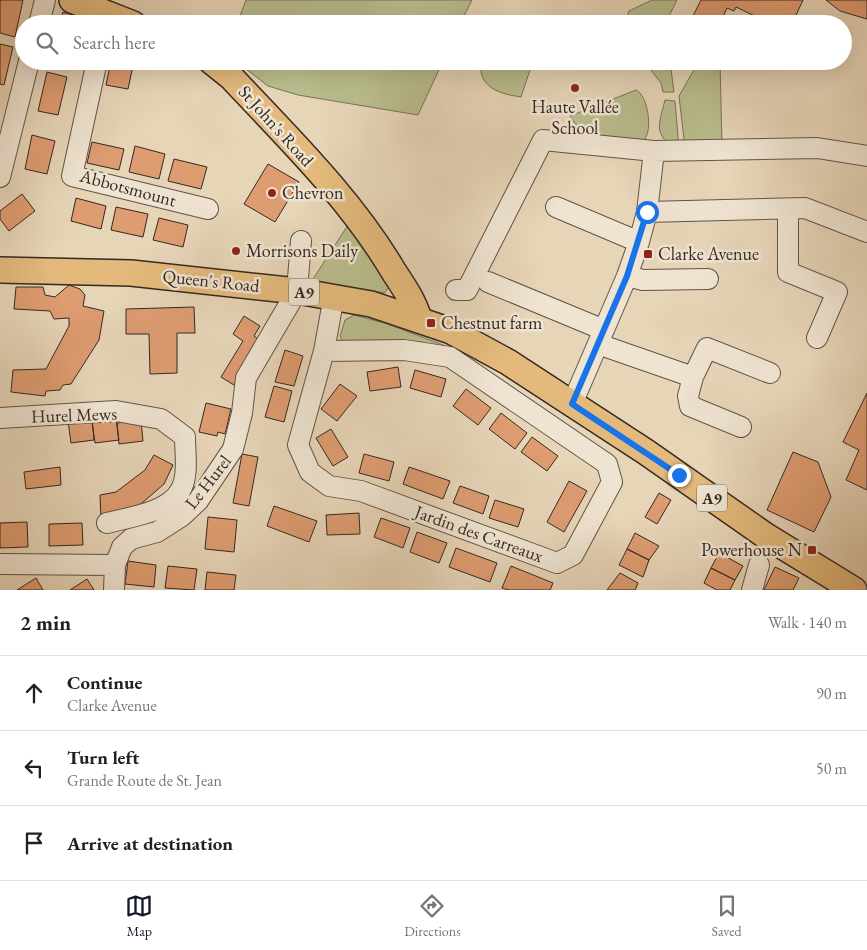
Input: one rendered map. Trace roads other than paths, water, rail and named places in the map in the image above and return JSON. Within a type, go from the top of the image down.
[{"type":"main road","points":[[72,0],[99,15]]},
{"type":"main road","name":"St John's Road","points":[[222,70],[231,77],[353,210],[382,250],[416,308],[419,319]]},
{"type":"main road","name":"Queen's Road","points":[[0,270],[131,273],[297,291],[372,304],[419,319]]},
{"type":"main road","name":"A9","points":[[419,319],[451,330],[508,362],[646,452],[766,536],[854,590]]},
{"type":"street","points":[[40,15],[44,0]]},
{"type":"street","points":[[0,177],[27,70]]},
{"type":"street","name":"Abbotsmount","points":[[95,70],[72,176],[208,209]]},
{"type":"street","points":[[456,290],[467,290],[543,140],[654,151],[817,148],[867,156]]},
{"type":"street","points":[[572,404],[627,276],[639,242],[647,212],[654,151]]},
{"type":"street","points":[[556,207],[639,242]]},
{"type":"street","points":[[647,212],[805,208],[867,232]]},
{"type":"street","points":[[788,209],[788,272],[837,292],[817,338]]},
{"type":"street","points":[[297,291],[301,241]]},
{"type":"street","points":[[627,276],[643,280],[708,278]]},
{"type":"street","points":[[488,282],[601,337],[693,377]]},
{"type":"street","name":"Le Hurel","points":[[114,590],[115,565],[122,547],[131,539],[156,532],[182,516],[198,501],[234,449],[242,413],[242,393],[246,378],[297,291]]},
{"type":"street","name":"Jardin des Carreaux","points":[[324,351],[404,350],[450,357],[606,464],[612,482],[573,555],[557,562],[361,492],[330,486],[310,472],[298,446],[324,351],[334,296]]},
{"type":"street","points":[[741,427],[690,406],[688,396],[693,377],[707,348],[770,373]]},
{"type":"street","name":"Hurel Mews","points":[[0,418],[116,411],[161,419],[185,438],[185,471],[180,491],[162,507],[107,523]]},
{"type":"street","points":[[0,564],[115,565]]},
{"type":"street","points":[[752,590],[759,566]]},
{"type":"place","name":"Haute Vallée School","points":[[575,88]]},
{"type":"place","name":"Chevron","points":[[272,193]]},
{"type":"place","name":"Morrisons Daily","points":[[236,251]]},
{"type":"place","name":"Clarke Avenue","points":[[648,254]]},
{"type":"place","name":"Chestnut farm","points":[[431,323]]},
{"type":"place","name":"Powerhouse N","points":[[812,550]]}]
